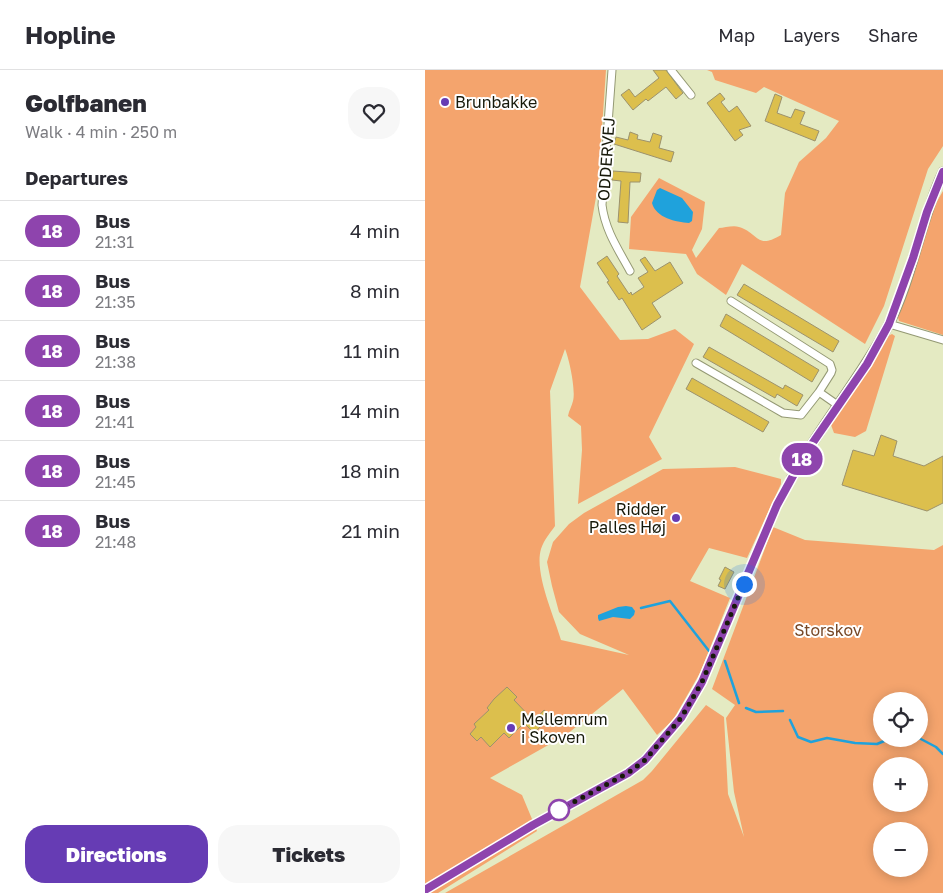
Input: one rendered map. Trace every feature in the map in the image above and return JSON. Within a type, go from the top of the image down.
[{"type":"street","name":"ODDERVEJ","points":[[612,70],[602,205],[603,220],[631,271]]},
{"type":"street","points":[[671,70],[691,95]]},
{"type":"street","points":[[425,890],[533,825],[628,773],[645,760],[681,718],[702,682],[777,505],[805,454],[867,364],[889,324],[913,258],[930,203],[943,172]]},
{"type":"street","points":[[696,363],[783,413],[801,415],[831,373],[830,364],[731,301]]},
{"type":"street","points":[[889,324],[943,340]]},
{"type":"street","points":[[819,392],[839,406]]},
{"type":"green space","points":[[425,70],[606,70],[598,186],[580,287],[620,340],[648,339],[675,329],[694,344],[649,437],[662,459],[578,504],[582,450],[581,426],[568,416],[574,390],[565,349],[550,391],[555,526],[542,546],[540,559],[542,582],[561,640],[629,655],[580,634],[559,612],[547,562],[553,542],[569,524],[584,513],[663,469],[735,467],[781,479],[781,484],[747,558],[709,548],[690,581],[730,598],[700,673],[673,720],[657,735],[623,689],[566,735],[490,778],[522,795],[537,831],[438,893],[425,893]]},
{"type":"green space","points":[[707,70],[943,70],[943,146],[928,169],[884,306],[865,344],[742,264],[726,295],[697,274],[686,254],[629,249],[631,217],[659,178],[705,202],[702,229],[692,250],[696,258],[719,228],[739,227],[762,241],[767,241],[781,235],[785,193],[799,162],[826,138],[839,121],[764,87],[756,93],[715,80],[712,72]]},
{"type":"green space","points":[[943,191],[943,335],[899,321],[897,314],[933,208]]},
{"type":"green space","points":[[892,334],[895,336],[866,431],[855,437],[834,433],[831,425],[888,336]]},
{"type":"green space","name":"Storskov","points":[[773,527],[805,540],[934,550],[943,545],[943,893],[445,893],[643,780],[706,705],[724,717],[728,794],[744,837],[734,792],[726,718],[735,705],[712,689]]},
{"type":"water","points":[[660,188],[682,198],[693,212],[692,221],[689,223],[678,222],[662,216],[654,208],[652,203],[657,190]]},
{"type":"water","points":[[626,606],[632,607],[635,611],[630,619],[613,617],[599,621],[598,615]]},
{"type":"building","points":[[653,70],[666,70],[683,93],[676,99],[666,87],[648,101],[646,99],[633,110],[621,95],[629,89],[635,97],[659,78]]},
{"type":"building","points":[[720,93],[725,99],[721,102],[729,112],[737,106],[751,126],[739,130],[743,135],[735,141],[707,103]]},
{"type":"building","points":[[775,94],[782,97],[777,113],[791,118],[795,109],[805,112],[800,124],[819,131],[815,141],[765,121]]},
{"type":"building","points":[[630,132],[638,135],[637,139],[650,142],[653,133],[662,136],[659,148],[674,152],[671,162],[614,144],[616,137],[628,140]]},
{"type":"building","points":[[613,171],[641,173],[640,182],[630,182],[628,223],[618,222],[621,181],[612,180]]},
{"type":"building","points":[[607,256],[629,294],[631,292],[632,295],[644,287],[638,278],[648,272],[640,260],[645,257],[655,271],[670,262],[683,283],[652,303],[661,317],[642,330],[622,298],[619,300],[597,263]]},
{"type":"building","points":[[744,284],[839,341],[833,352],[737,295]]},
{"type":"building","points":[[726,314],[819,370],[812,382],[720,326]]},
{"type":"building","points":[[709,347],[783,389],[785,385],[803,395],[797,406],[777,394],[775,398],[703,357]]},
{"type":"building","points":[[692,378],[769,422],[763,432],[686,389]]},
{"type":"building","points":[[881,435],[897,441],[893,456],[924,466],[943,456],[943,503],[927,511],[842,485],[853,450],[874,456]]},
{"type":"building","points":[[725,567],[734,572],[725,589],[718,586]]},
{"type":"building","points":[[507,687],[517,697],[514,700],[534,721],[544,710],[551,716],[534,733],[524,723],[509,738],[504,733],[490,747],[481,737],[477,741],[470,734],[476,727],[474,724],[489,710],[487,708],[494,699]]},
{"type":"waterway","points":[[641,608],[670,601],[709,651]]},
{"type":"waterway","points":[[725,661],[739,703]]},
{"type":"waterway","points":[[746,708],[756,712],[783,711]]},
{"type":"waterway","points":[[790,720],[798,737],[811,742],[827,738],[873,744]]},
{"type":"waterway","points":[[928,743],[943,754]]},
{"type":"bus line","name":"18","points":[[425,890],[533,825],[628,773],[645,760],[681,718],[702,682],[777,505],[805,454],[867,364],[889,324],[913,258],[927,212],[943,172]]},
{"type":"place","name":"Brunbakke","points":[[445,102]]},
{"type":"place","name":"Ridder Palles Høj","points":[[676,518]]},
{"type":"place","name":"Mellemrum i Skoven","points":[[511,728]]},
{"type":"route","points":[[559,810],[628,773],[645,760],[681,718],[702,682],[744,584]]}]
